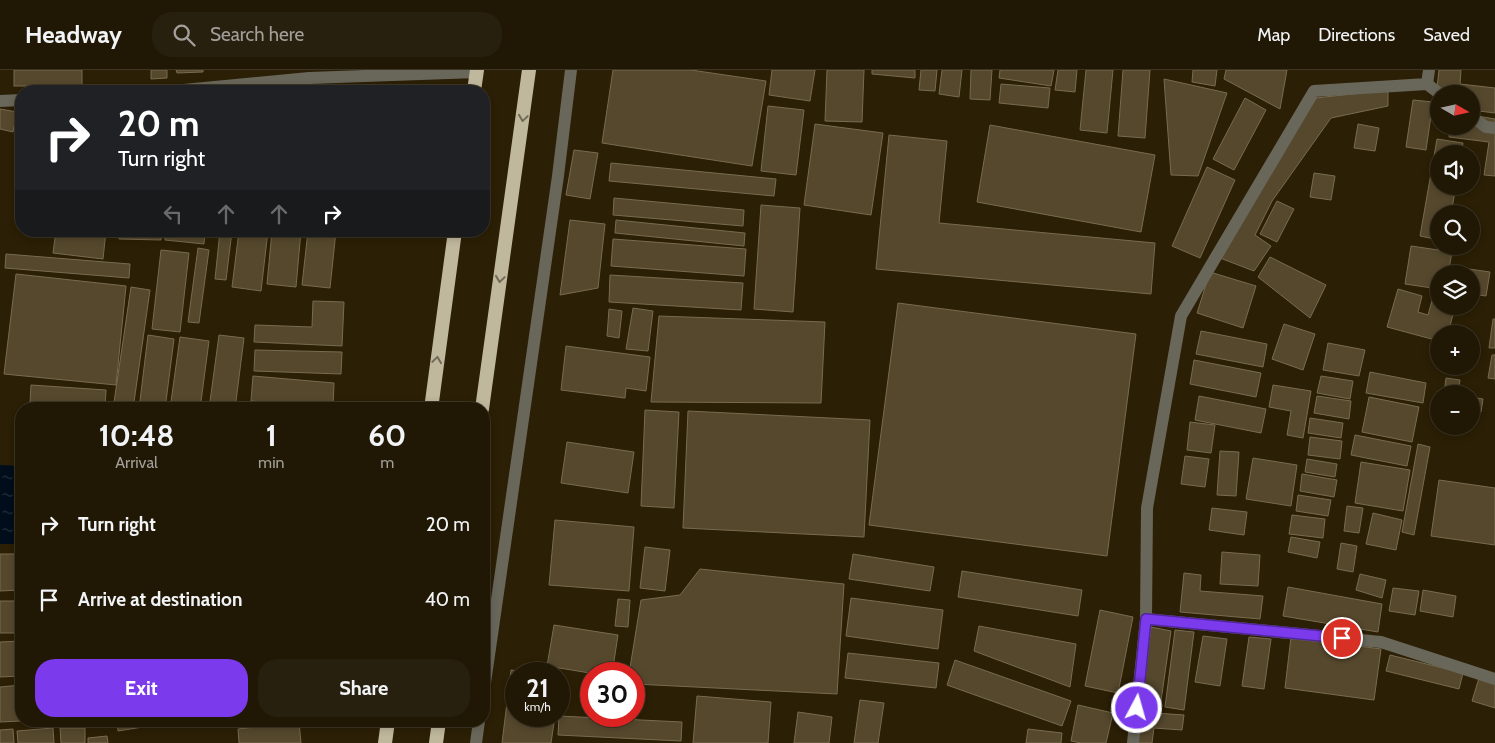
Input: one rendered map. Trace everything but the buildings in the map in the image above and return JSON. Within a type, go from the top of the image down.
[{"type":"highway","points":[[483,402],[529,70]]},
{"type":"highway","points":[[475,85],[477,71]]},
{"type":"highway","points":[[432,402],[454,237]]},
{"type":"highway","points":[[385,743],[387,727]]},
{"type":"highway","points":[[436,743],[438,727]]},
{"type":"street","points":[[490,648],[558,176],[571,70]]},
{"type":"street","points":[[1133,743],[1146,619],[1147,508],[1181,316],[1314,91],[1428,84],[1429,70]]},
{"type":"street","points":[[236,85],[309,78],[477,71]]},
{"type":"street","points":[[0,101],[15,100]]},
{"type":"street","points":[[1480,123],[1486,127],[1495,128]]},
{"type":"street","points":[[1146,619],[1381,642],[1495,679]]},
{"type":"street","points":[[476,743],[478,727]]},
{"type":"water","points":[[0,465],[15,466],[15,544],[0,544]]},
{"type":"route","points":[[1137,708],[1146,619],[1342,638]]}]
